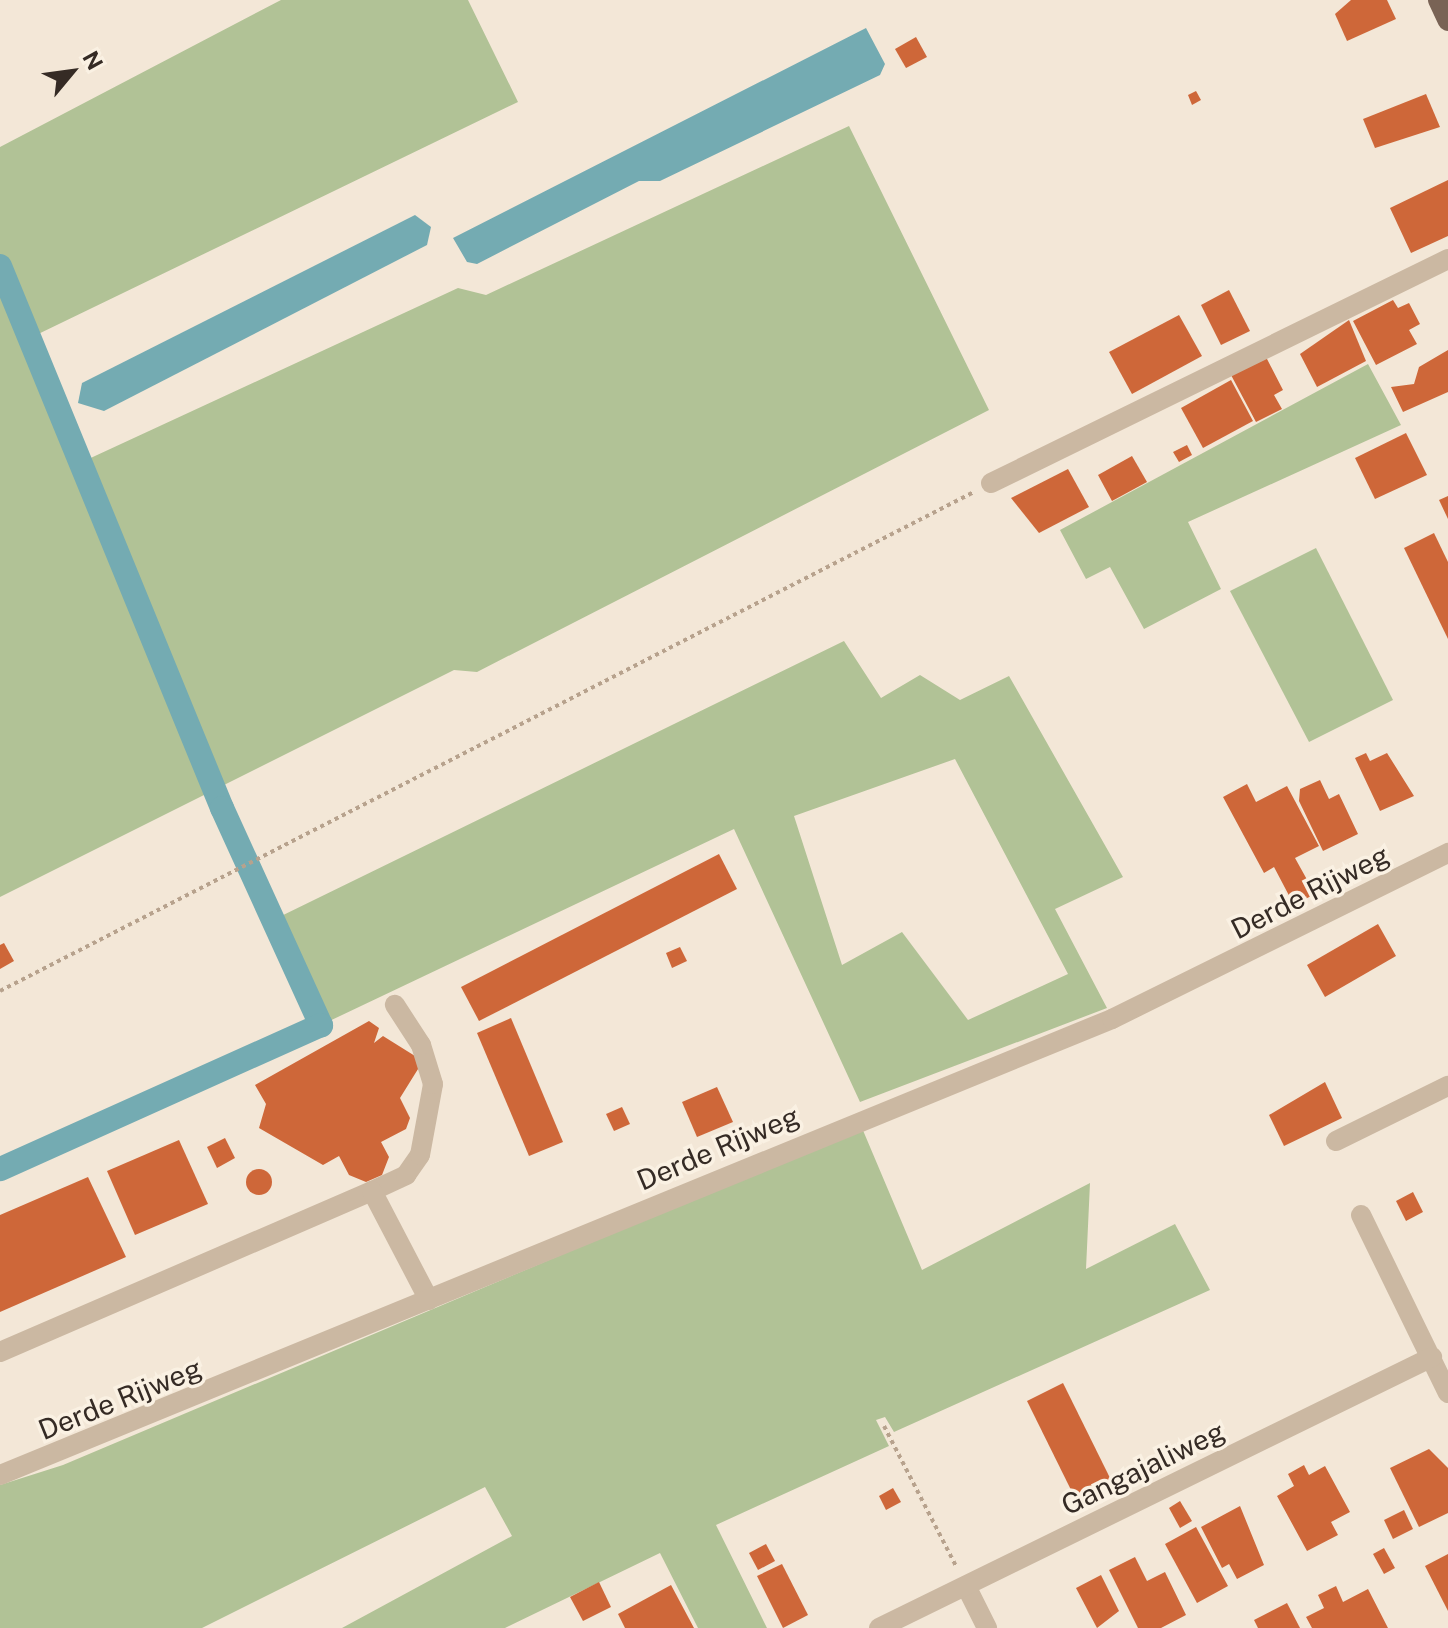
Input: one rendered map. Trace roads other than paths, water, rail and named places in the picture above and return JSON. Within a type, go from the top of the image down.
[{"type":"main road","points":[[1438,0],[1448,21]]},
{"type":"street","points":[[991,483],[1448,259]]},
{"type":"street","name":"Derde Rijweg","points":[[0,1475],[1112,1019],[1448,853]]},
{"type":"street","points":[[0,1352],[406,1175],[420,1155],[433,1084],[421,1045],[395,1005]]},
{"type":"street","points":[[1336,1141],[1448,1086]]},
{"type":"street","points":[[372,1191],[429,1300]]},
{"type":"street","points":[[1361,1215],[1448,1393]]},
{"type":"street","name":"Gangajaliweg","points":[[879,1628],[1432,1357]]},
{"type":"street","points":[[966,1586],[987,1628]]},
{"type":"water","points":[[866,28],[885,64],[880,75],[660,181],[639,181],[477,264],[467,262],[453,238]]},
{"type":"water","points":[[415,215],[431,227],[427,245],[104,411],[78,403],[82,383]]},
{"type":"waterway","points":[[0,266],[222,808],[321,1025],[0,1169]]}]
